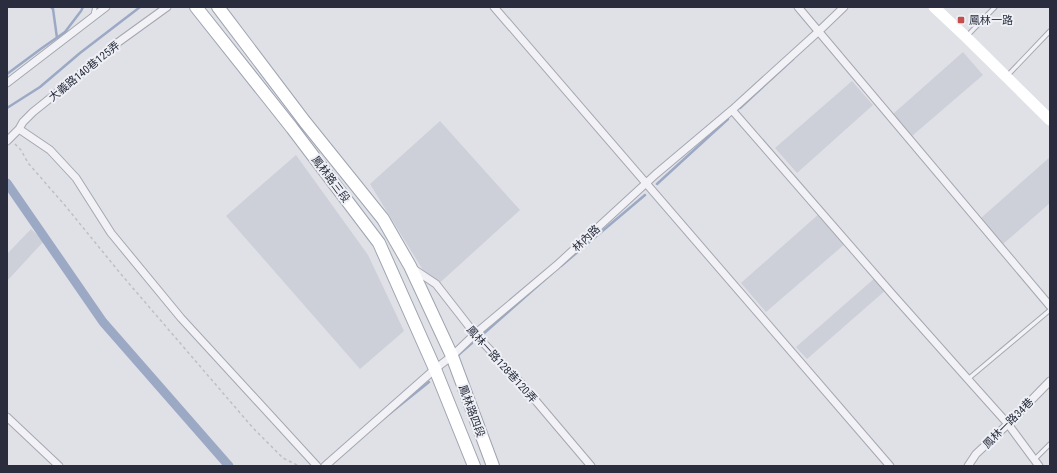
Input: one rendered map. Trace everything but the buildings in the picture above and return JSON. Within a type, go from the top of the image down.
[{"type":"main road","name":"鳳林路三段","points":[[196,7],[292,128],[379,243],[435,369]]},
{"type":"main road","name":"鳳林路三段","points":[[218,7],[305,122],[383,219],[410,266],[452,356]]},
{"type":"main road","name":"鳳林路四段","points":[[452,356],[493,466]]},
{"type":"main road","name":"鳳林路四段","points":[[435,369],[474,466]]},
{"type":"street","points":[[7,84],[106,7]]},
{"type":"street","name":"大義路140巷125弄","points":[[9,139],[33,112],[113,46],[167,7]]},
{"type":"street","points":[[494,7],[890,466]]},
{"type":"street","points":[[798,7],[1050,306]]},
{"type":"street","name":"林內路","points":[[325,466],[435,369],[452,356],[475,334],[557,265],[646,184],[732,110],[844,7]]},
{"type":"street","points":[[934,7],[1050,120]]},
{"type":"street","points":[[732,110],[893,295],[1008,424],[1037,463]]},
{"type":"street","points":[[19,129],[50,150],[76,178],[111,232],[181,318],[317,466]]},
{"type":"street","name":"鳳林一路128巷120弄","points":[[410,266],[436,284],[475,334],[520,381],[591,466]]},
{"type":"street","name":"鳳林一路34巷","points":[[968,466],[976,454],[1050,381]]},
{"type":"street","points":[[7,416],[59,466]]},
{"type":"lane","points":[[92,18],[95,7]]},
{"type":"lane","points":[[966,37],[995,7]]},
{"type":"lane","points":[[1006,77],[1050,31]]},
{"type":"lane","points":[[968,379],[1050,310]]},
{"type":"lane","points":[[1037,463],[1050,444]]},
{"type":"path","points":[[9,139],[20,150],[28,163],[120,273],[253,428],[283,458],[299,466]]},
{"type":"shaded area","points":[[963,52],[983,75],[912,136],[893,114]]},
{"type":"shaded area","points":[[852,81],[873,105],[797,173],[775,148]]},
{"type":"shaded area","points":[[440,121],[520,210],[434,288],[370,184]]},
{"type":"shaded area","points":[[296,155],[368,255],[404,331],[360,369],[226,216]]},
{"type":"shaded area","points":[[1050,157],[1050,203],[1003,244],[981,218]]},
{"type":"shaded area","points":[[820,213],[846,243],[766,312],[741,283]]},
{"type":"shaded area","points":[[31,229],[44,241],[7,281],[7,254]]},
{"type":"shaded area","points":[[876,277],[887,289],[807,359],[796,347]]},
{"type":"waterway","points":[[51,7],[53,9],[57,38]]},
{"type":"waterway","points":[[7,74],[65,32],[83,7]]},
{"type":"waterway","points":[[7,108],[40,87],[80,53],[140,7]]},
{"type":"waterway","points":[[740,108],[793,59]]},
{"type":"waterway","points":[[657,184],[728,119]]},
{"type":"waterway","points":[[7,183],[103,322],[229,466]]},
{"type":"waterway","points":[[561,266],[645,195]]},
{"type":"waterway","points":[[482,335],[551,274]]},
{"type":"waterway","points":[[457,356],[472,343]]},
{"type":"waterway","points":[[384,418],[429,382]]},
{"type":"place","name":"鳳林一路","points":[[961,20]]}]
